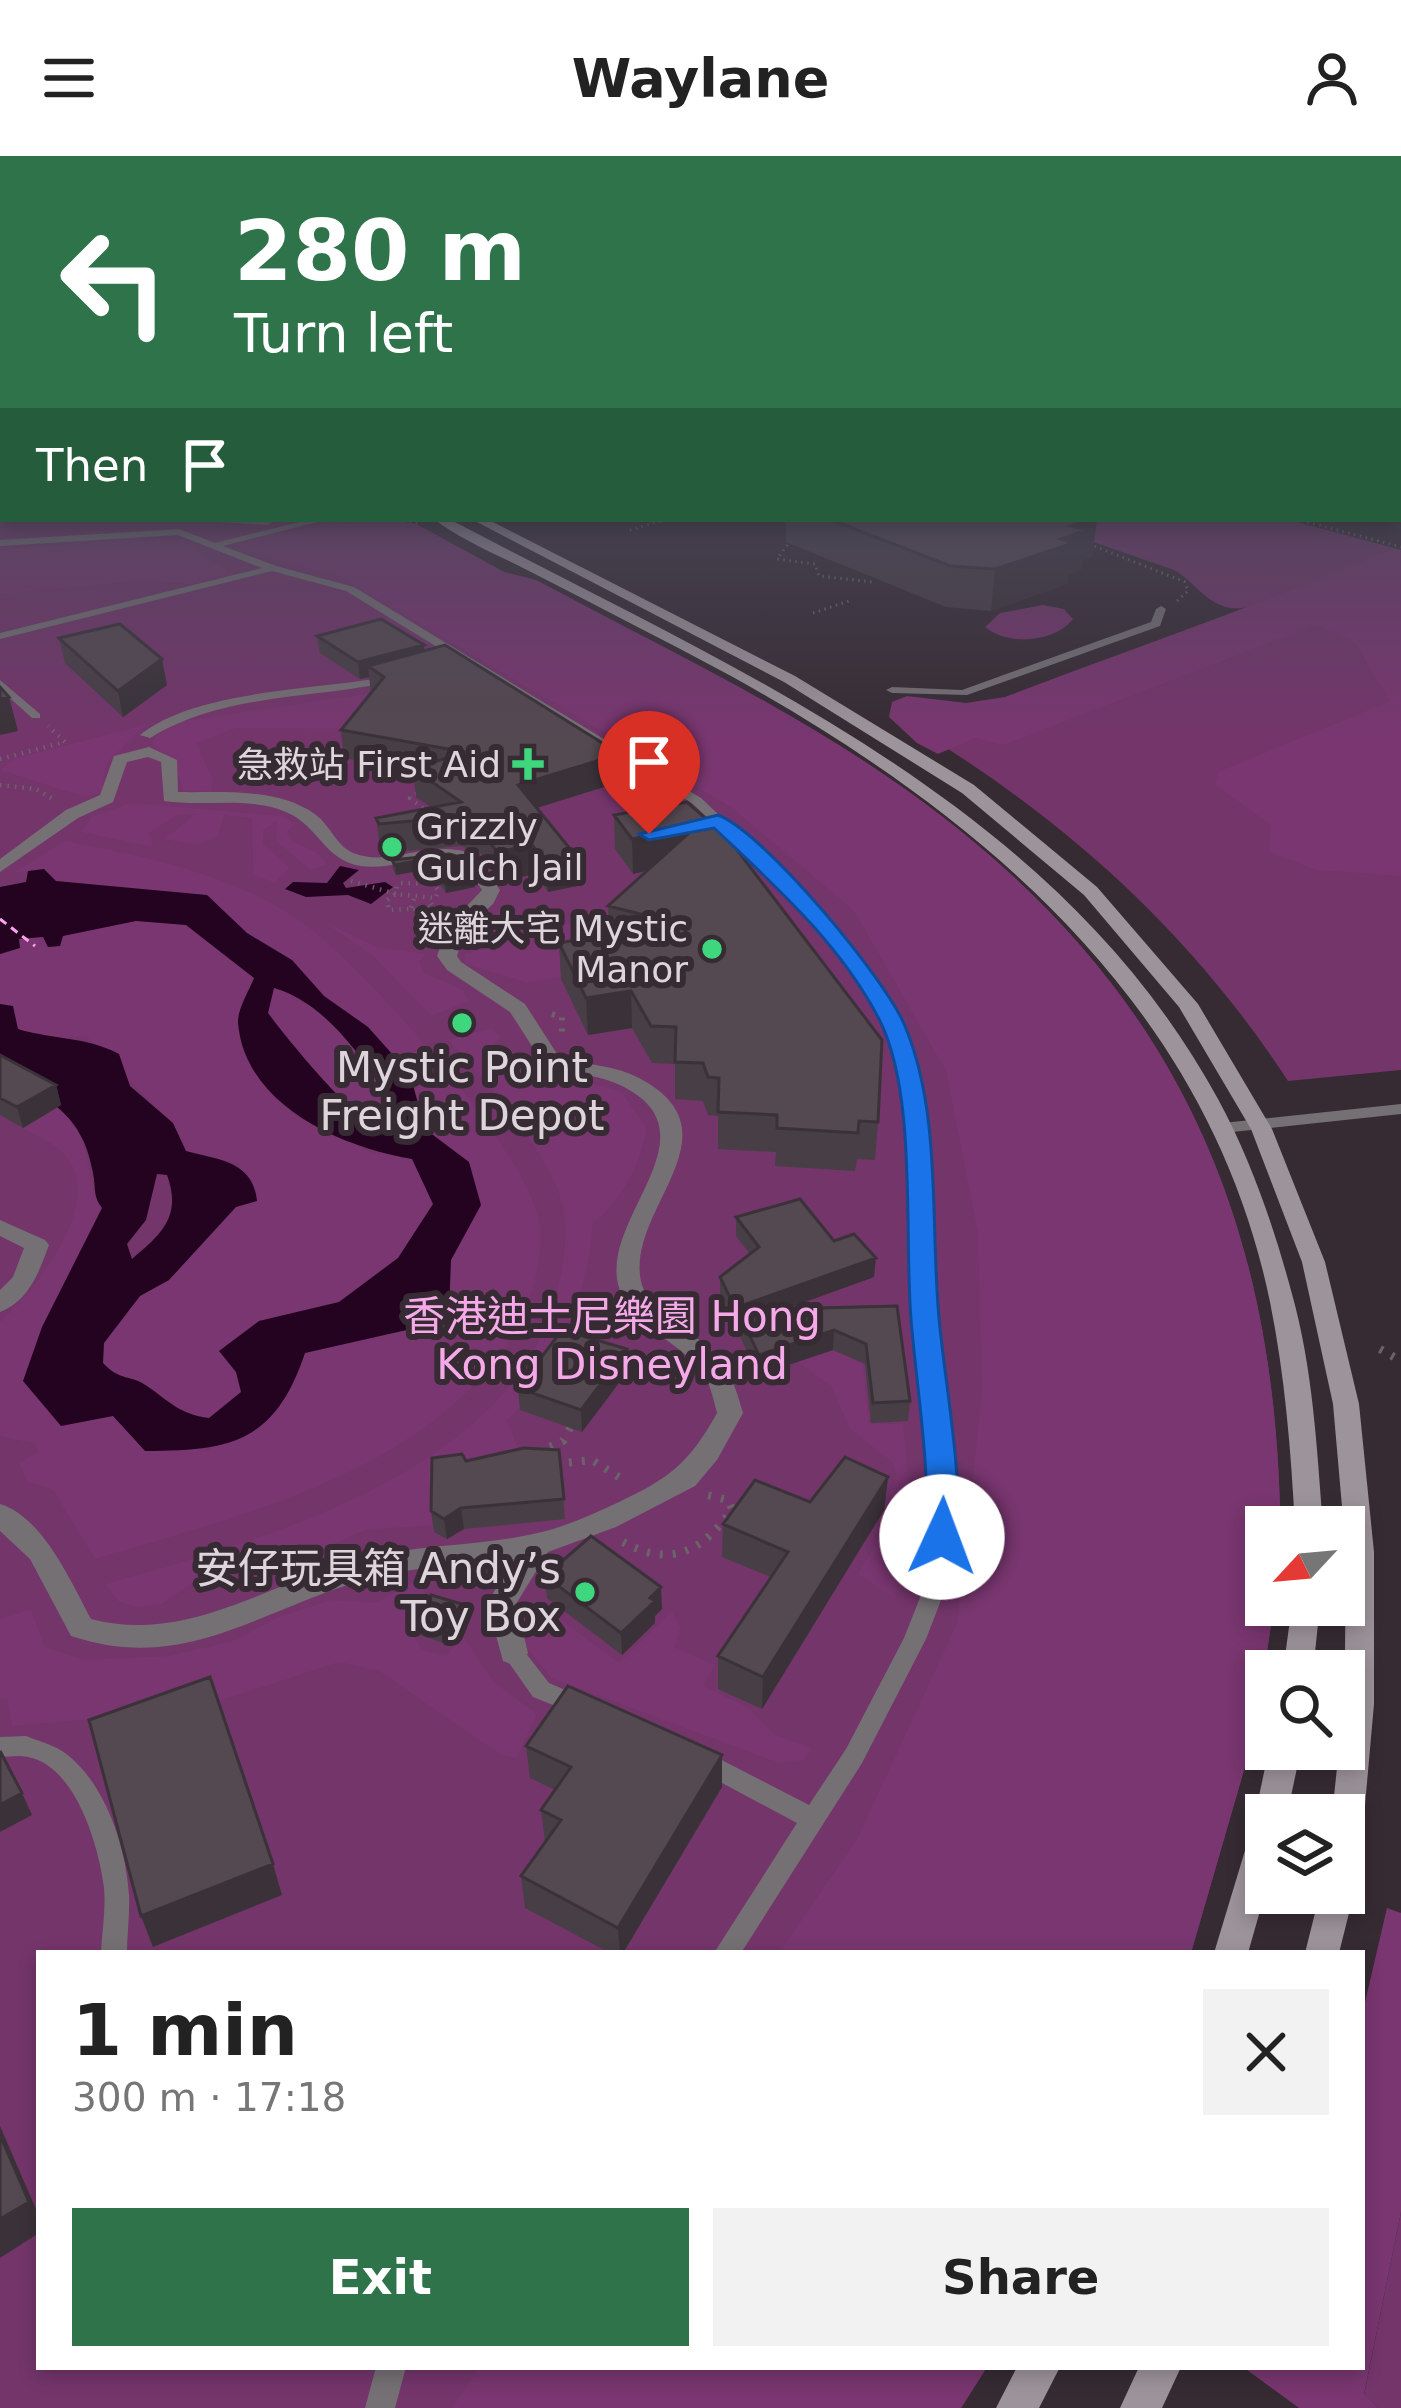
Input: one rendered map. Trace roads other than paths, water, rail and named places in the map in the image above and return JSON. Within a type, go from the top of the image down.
[{"type":"street","points":[[455,527],[835,732],[973,825],[1069,913],[1132,983],[1189,1064],[1258,1208],[1290,1322],[1304,1420],[1308,1506]]},
{"type":"street","points":[[492,527],[864,723],[989,804],[1108,906],[1175,977],[1235,1060],[1272,1122],[1332,1265],[1363,1392],[1372,1463],[1376,1620],[1356,1794]]},
{"type":"street","points":[[0,867],[72,814],[107,798],[120,759],[142,744],[169,760],[170,797],[279,805],[310,818],[331,850],[345,857],[380,862],[433,851],[458,852],[470,860],[491,890],[488,900],[457,926],[447,956],[454,966],[518,1008],[551,1061],[628,1080],[651,1095],[669,1120],[674,1145],[666,1174],[644,1212],[627,1264],[632,1292],[709,1363],[723,1387],[730,1413],[703,1462],[686,1478],[538,1544],[388,1562],[322,1580],[255,1610],[171,1635],[133,1639],[81,1628],[40,1552],[0,1514]]},
{"type":"street","points":[[0,1227],[37,1245],[24,1280],[0,1304]]},
{"type":"street","points":[[513,1653],[501,1603],[538,1544]]},
{"type":"street","points":[[1232,1950],[1245,1905]]},
{"type":"street","points":[[1323,1950],[1332,1914]]},
{"type":"street","points":[[1016,2408],[1038,2370]]},
{"type":"street","points":[[1140,2408],[1159,2370]]},
{"type":"lane","points":[[0,543],[127,527]]},
{"type":"lane","points":[[155,527],[187,533],[272,568],[350,590],[457,661],[648,769],[718,821],[809,908],[860,968],[893,1024],[911,1082],[925,1318],[944,1485],[934,1590],[915,1640],[814,1820],[730,1950]]},
{"type":"lane","points":[[187,533],[199,527]]},
{"type":"lane","points":[[219,544],[284,527]]},
{"type":"lane","points":[[0,636],[272,568]]},
{"type":"lane","points":[[892,690],[945,694],[979,688],[1156,624],[1161,609]]},
{"type":"lane","points":[[142,744],[161,723],[212,708],[319,694],[412,673]]},
{"type":"lane","points":[[0,683],[36,716]]},
{"type":"lane","points":[[698,825],[718,821]]},
{"type":"lane","points":[[1223,1128],[1401,1109]]},
{"type":"lane","points":[[513,1653],[542,1690],[605,1718]]},
{"type":"lane","points":[[668,1746],[814,1820]]},
{"type":"lane","points":[[0,1748],[40,1748],[58,1757],[80,1783],[116,1891],[114,1950]]},
{"type":"lane","points":[[380,2408],[390,2370]]},
{"type":"place","name":"急救站 First Aid","points":[[528,764]]},
{"type":"place","name":"Grizzly Gulch Jail","points":[[392,847]]},
{"type":"place","name":"迷離大宅 Mystic Manor","points":[[712,949]]},
{"type":"place","name":"Mystic Point Freight Depot","points":[[462,1023]]},
{"type":"place","name":"安仔玩具箱 Andy’s Toy Box","points":[[585,1592]]},
{"type":"park label","name":"香港迪士尼樂園 Hong Kong Disneyland","points":[[612,1340]]}]
